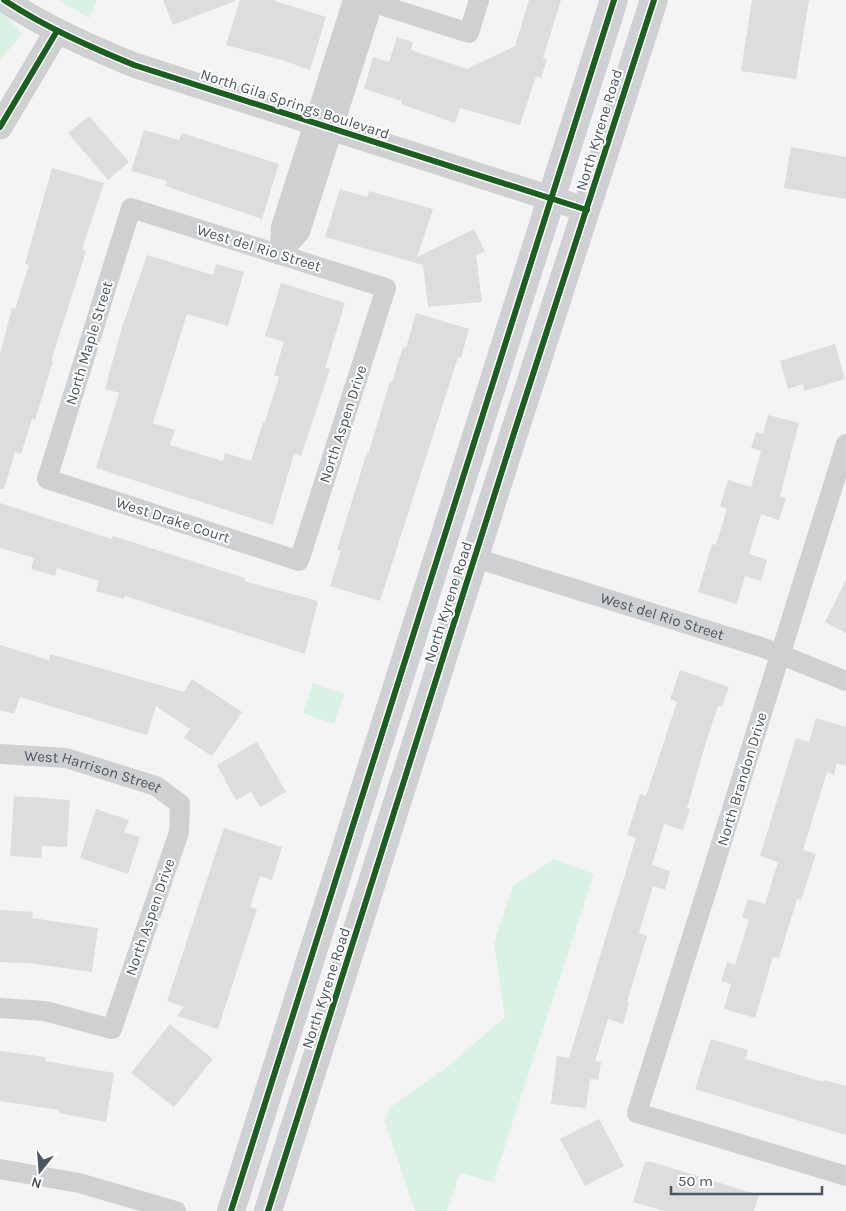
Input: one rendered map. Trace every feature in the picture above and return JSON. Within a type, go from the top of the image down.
[{"type":"main road","name":"North Kyrene Road","points":[[231,1211],[553,199],[614,0]]},
{"type":"main road","name":"North Kyrene Road","points":[[268,1211],[654,0]]},
{"type":"street","name":"North Gila Springs Boulevard","points":[[4,0],[57,31],[134,65],[587,210]]},
{"type":"street","points":[[324,127],[353,0]]},
{"type":"street","points":[[280,255],[281,227],[324,127],[369,1],[469,33],[479,0]]},
{"type":"street","points":[[0,127],[57,31]]},
{"type":"street","name":"West del Rio Street","points":[[131,208],[386,288]]},
{"type":"street","name":"North Maple Street","points":[[48,479],[131,208]]},
{"type":"street","name":"North Aspen Drive","points":[[299,561],[386,288]]},
{"type":"street","name":"North Brandon Drive","points":[[846,444],[637,1113],[846,1176]]},
{"type":"street","name":"West Drake Court","points":[[48,479],[299,561]]},
{"type":"street","name":"West del Rio Street","points":[[475,558],[780,654],[846,682]]},
{"type":"street","name":"West Harrison Street","points":[[0,754],[66,758],[156,786],[180,804]]},
{"type":"street","name":"North Aspen Drive","points":[[0,1008],[45,1011],[112,1029],[178,832],[180,804]]},
{"type":"street","points":[[0,1169],[79,1183],[176,1211]]},
{"type":"green space","points":[[58,0],[97,0],[89,18]]},
{"type":"green space","points":[[0,9],[22,34],[0,60]]},
{"type":"green space","points":[[313,683],[344,694],[334,724],[303,713]]},
{"type":"green space","points":[[554,859],[594,874],[493,1182],[460,1173],[447,1211],[415,1211],[385,1122],[389,1108],[446,1068],[505,1017],[494,943],[513,886]]},
{"type":"building","points":[[163,0],[235,0],[235,1],[173,25]]},
{"type":"building","points":[[240,0],[272,0],[326,17],[310,70],[282,60],[226,45]]},
{"type":"building","points":[[529,0],[561,0],[543,58],[547,59],[541,78],[536,76],[520,125],[460,108],[455,123],[401,104],[402,101],[364,89],[373,57],[389,62],[397,37],[413,42],[411,50],[467,69],[515,46]]},
{"type":"building","points":[[752,0],[809,0],[796,79],[741,71]]},
{"type":"building","points":[[89,116],[129,162],[108,180],[68,133]]},
{"type":"building","points":[[144,130],[179,140],[182,133],[279,164],[262,219],[165,186],[167,181],[131,171]]},
{"type":"building","points":[[791,147],[846,157],[846,199],[784,188]]},
{"type":"building","points":[[52,168],[104,183],[82,249],[86,251],[51,361],[53,361],[35,420],[32,419],[21,454],[15,452],[4,489],[0,489],[0,354],[12,308],[15,309],[29,265],[25,264]]},
{"type":"building","points":[[340,189],[367,197],[369,191],[433,209],[417,257],[474,229],[485,251],[476,255],[482,302],[428,307],[423,265],[325,237]]},
{"type":"building","points":[[147,255],[213,275],[216,264],[244,272],[228,326],[187,314],[153,423],[175,430],[170,445],[223,461],[225,453],[251,461],[263,422],[265,422],[279,377],[274,375],[284,342],[265,336],[281,283],[345,303],[325,368],[330,369],[301,456],[294,454],[273,525],[96,468],[119,393],[105,389],[122,327]]},
{"type":"building","points":[[416,313],[469,329],[461,358],[458,357],[380,601],[330,586],[341,551],[337,550],[367,452],[369,452],[390,381],[392,382],[403,347],[406,348]]},
{"type":"building","points":[[835,344],[845,379],[804,391],[803,384],[788,389],[780,361]]},
{"type":"building","points":[[768,415],[799,423],[780,496],[786,498],[779,520],[761,514],[749,554],[767,560],[761,581],[745,576],[737,604],[698,592],[712,544],[716,545],[727,509],[720,506],[728,480],[751,487],[761,451],[751,448],[756,432],[763,434]]},
{"type":"building","points":[[0,503],[112,539],[113,536],[245,578],[244,581],[318,601],[305,654],[125,596],[124,599],[96,591],[99,581],[57,568],[55,576],[31,569],[34,558],[0,548]]},
{"type":"building","points":[[846,580],[846,633],[825,622]]},
{"type":"building","points":[[0,645],[49,660],[50,654],[184,692],[192,679],[242,712],[212,756],[184,738],[190,729],[156,706],[147,735],[20,697],[14,714],[0,710]]},
{"type":"building","points":[[680,670],[729,687],[722,707],[718,706],[706,742],[687,808],[690,809],[683,830],[664,824],[652,865],[670,871],[665,890],[653,886],[639,933],[647,936],[627,1002],[629,1003],[623,1024],[608,1019],[595,1061],[601,1062],[598,1080],[590,1079],[586,1108],[551,1104],[557,1056],[569,1058],[636,838],[627,835],[640,794],[646,796],[677,702],[670,699]]},
{"type":"building","points":[[816,718],[846,727],[846,766],[837,763],[834,775],[827,772],[803,850],[816,854],[801,900],[797,899],[779,958],[773,957],[755,1018],[724,1009],[731,984],[721,981],[727,962],[735,965],[749,920],[742,917],[748,899],[765,904],[778,862],[760,856],[796,738],[809,742]]},
{"type":"building","points":[[257,742],[286,792],[260,807],[251,792],[236,800],[217,765]]},
{"type":"building","points":[[14,796],[70,800],[67,847],[42,846],[41,858],[10,856]]},
{"type":"building","points":[[96,809],[129,820],[124,832],[140,837],[128,874],[80,858]]},
{"type":"building","points":[[224,828],[282,847],[272,880],[260,876],[250,907],[257,909],[218,1029],[177,1016],[184,1007],[167,1001]]},
{"type":"building","points":[[0,910],[33,912],[32,918],[98,928],[92,972],[28,963],[0,962]]},
{"type":"building","points":[[170,1024],[213,1059],[174,1107],[131,1073]]},
{"type":"building","points":[[711,1039],[748,1050],[746,1059],[823,1082],[824,1080],[846,1086],[846,1135],[695,1089]]},
{"type":"building","points":[[0,1051],[46,1057],[45,1061],[114,1073],[106,1122],[59,1113],[59,1110],[0,1101]]},
{"type":"building","points":[[599,1119],[624,1166],[585,1186],[560,1139]]},
{"type":"building","points":[[645,1162],[652,1162],[759,1195],[754,1211],[664,1211],[633,1202]]},
{"type":"cycle path","points":[[4,0],[67,36],[134,65],[587,210]]},
{"type":"cycle path","points":[[231,1211],[614,0]]},
{"type":"cycle path","points":[[268,1211],[514,433],[654,0]]},
{"type":"cycle path","points":[[0,127],[57,31]]}]
